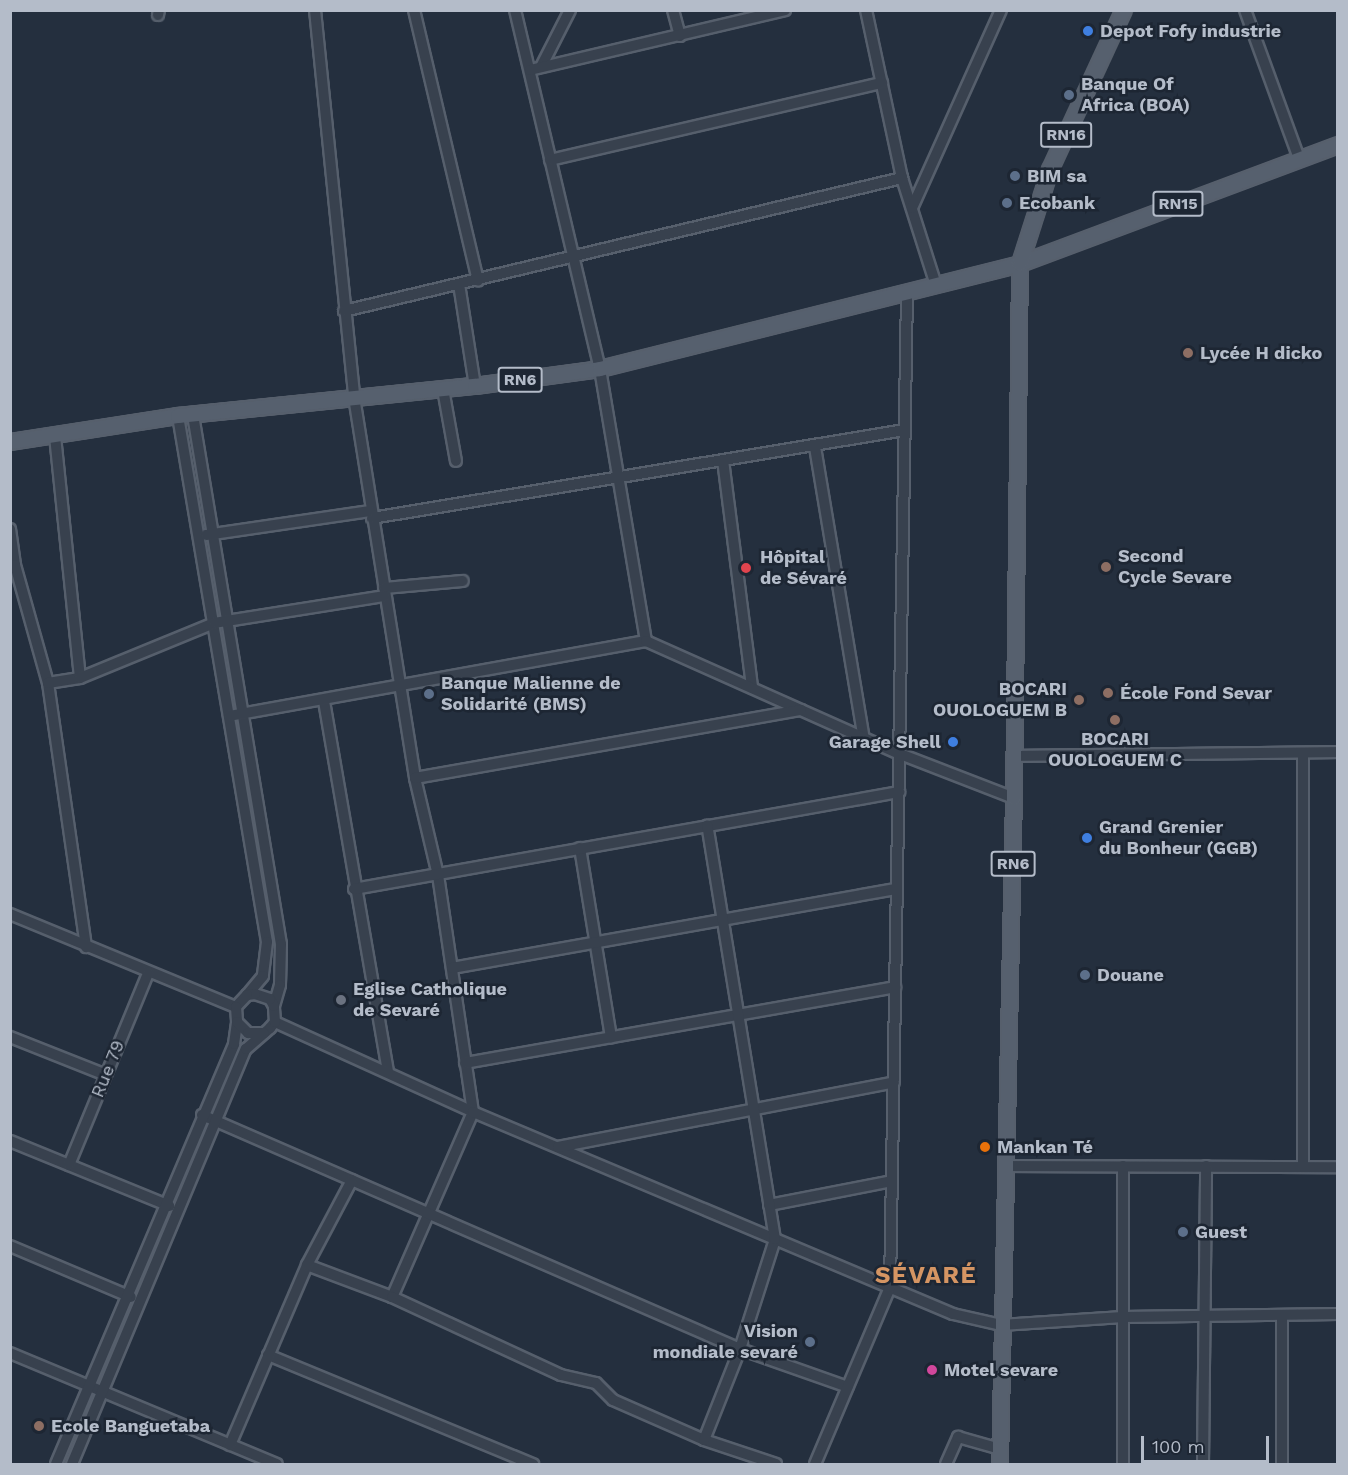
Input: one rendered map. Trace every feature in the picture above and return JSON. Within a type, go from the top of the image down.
[{"type":"main road","name":"RN16","points":[[1020,264],[1050,170],[1124,10]]},
{"type":"main road","name":"RN15","points":[[1020,264],[1338,145]]},
{"type":"main road","name":"RN6","points":[[10,442],[178,416],[475,386],[600,369],[1020,264],[1014,798],[1004,1166],[1000,1464]]},
{"type":"street","points":[[315,10],[354,397],[371,515],[402,688],[415,778],[438,874],[473,1112],[392,1297]]},
{"type":"street","points":[[414,10],[478,281]]},
{"type":"street","points":[[515,10],[536,68],[550,160],[576,257],[600,369],[646,641]]},
{"type":"street","points":[[536,68],[570,10]]},
{"type":"street","points":[[673,10],[680,36]]},
{"type":"street","points":[[866,10],[902,178],[936,285]]},
{"type":"street","points":[[912,208],[1001,10]]},
{"type":"street","points":[[1245,10],[1299,158]]},
{"type":"street","points":[[536,68],[780,11]]},
{"type":"street","points":[[550,160],[882,83]]},
{"type":"street","points":[[344,312],[902,178]]},
{"type":"street","points":[[459,284],[475,386]]},
{"type":"street","points":[[815,1464],[890,1287],[907,292]]},
{"type":"street","points":[[443,389],[456,461]]},
{"type":"street","points":[[57,1464],[126,1294],[234,1044],[237,1022],[236,1007],[262,976],[267,942],[214,623],[193,415]]},
{"type":"street","points":[[72,1464],[214,1120],[246,1049],[275,1022],[274,1006],[280,986],[281,944],[226,621],[178,416]]},
{"type":"street","points":[[206,535],[371,515],[815,447],[905,430]]},
{"type":"street","points":[[55,436],[80,678]]},
{"type":"street","points":[[815,447],[863,735]]},
{"type":"street","points":[[723,460],[752,687]]},
{"type":"street","points":[[10,529],[15,565],[48,683],[86,947]]},
{"type":"street","points":[[48,683],[80,678],[214,623],[385,592],[463,581]]},
{"type":"street","points":[[229,717],[402,688],[646,641],[863,735],[900,754],[1014,798]]},
{"type":"street","points":[[324,701],[354,889],[388,1072]]},
{"type":"street","points":[[415,778],[801,710]]},
{"type":"street","points":[[1303,753],[1303,1166]]},
{"type":"street","points":[[1013,756],[1338,753]]},
{"type":"street","points":[[354,889],[899,792]]},
{"type":"street","points":[[704,1440],[740,1349],[775,1239],[707,826]]},
{"type":"street","points":[[580,848],[611,1037]]},
{"type":"street","points":[[453,968],[897,889]]},
{"type":"street","points":[[10,914],[148,973],[236,1007]]},
{"type":"street","name":"Rue 79","points":[[69,1166],[148,973]]},
{"type":"street","points":[[465,1063],[895,987]]},
{"type":"street","points":[[247,996],[263,995],[274,1006]]},
{"type":"street","points":[[237,1022],[248,1033],[264,1033]]},
{"type":"street","points":[[275,1022],[473,1112],[953,1314],[1001,1325],[1123,1317],[1338,1314]]},
{"type":"street","points":[[10,1038],[106,1075]]},
{"type":"street","points":[[557,1148],[894,1082]]},
{"type":"street","points":[[202,1115],[740,1349],[848,1387]]},
{"type":"street","points":[[10,1141],[177,1209]]},
{"type":"street","points":[[1004,1166],[1338,1167]]},
{"type":"street","points":[[1123,1166],[1123,1464]]},
{"type":"street","points":[[1203,1464],[1206,1166]]},
{"type":"street","points":[[230,1445],[307,1265],[351,1180]]},
{"type":"street","points":[[769,1205],[892,1181]]},
{"type":"street","points":[[10,1246],[140,1301]]},
{"type":"street","points":[[307,1265],[392,1297],[561,1375],[596,1383],[613,1400],[704,1440],[776,1464]]},
{"type":"street","points":[[1282,1315],[1282,1464]]},
{"type":"street","points":[[10,1353],[277,1464]]},
{"type":"street","points":[[268,1355],[518,1462],[533,1464]]},
{"type":"street","points":[[946,1464],[958,1437],[1000,1449]]},
{"type":"place","name":"Depot Fofy industrie","points":[[1088,31]]},
{"type":"place","name":"Banque Of Africa (BOA)","points":[[1069,95]]},
{"type":"place","name":"BIM sa","points":[[1015,176]]},
{"type":"place","name":"Ecobank","points":[[1007,203]]},
{"type":"place","name":"Lycée H dicko","points":[[1188,353]]},
{"type":"place","name":"Second Cycle Sevare","points":[[1106,567]]},
{"type":"place","name":"Hôpital de Sévaré","points":[[746,568]]},
{"type":"place","name":"École Fond Sevar","points":[[1108,693]]},
{"type":"place","name":"Banque Malienne de Solidarité (BMS)","points":[[429,694]]},
{"type":"place","name":"BOCARI OUOLOGUEM B","points":[[1079,700]]},
{"type":"place","name":"BOCARI OUOLOGUEM C","points":[[1115,720]]},
{"type":"place","name":"Garage Shell","points":[[953,742]]},
{"type":"place","name":"Grand Grenier du Bonheur (GGB)","points":[[1087,838]]},
{"type":"place","name":"Douane","points":[[1085,975]]},
{"type":"place","name":"Eglise Catholique de Sevaré","points":[[341,1000]]},
{"type":"place","name":"Mankan Té","points":[[985,1147]]},
{"type":"place","name":"Guest","points":[[1183,1232]]},
{"type":"place","name":"Vision mondiale sevaré","points":[[810,1342]]},
{"type":"place","name":"Motel sevare","points":[[932,1370]]},
{"type":"place","name":"Ecole Banguetaba","points":[[39,1426]]},
{"type":"district","name":"SÉVARÉ","points":[[926,1276]]}]
